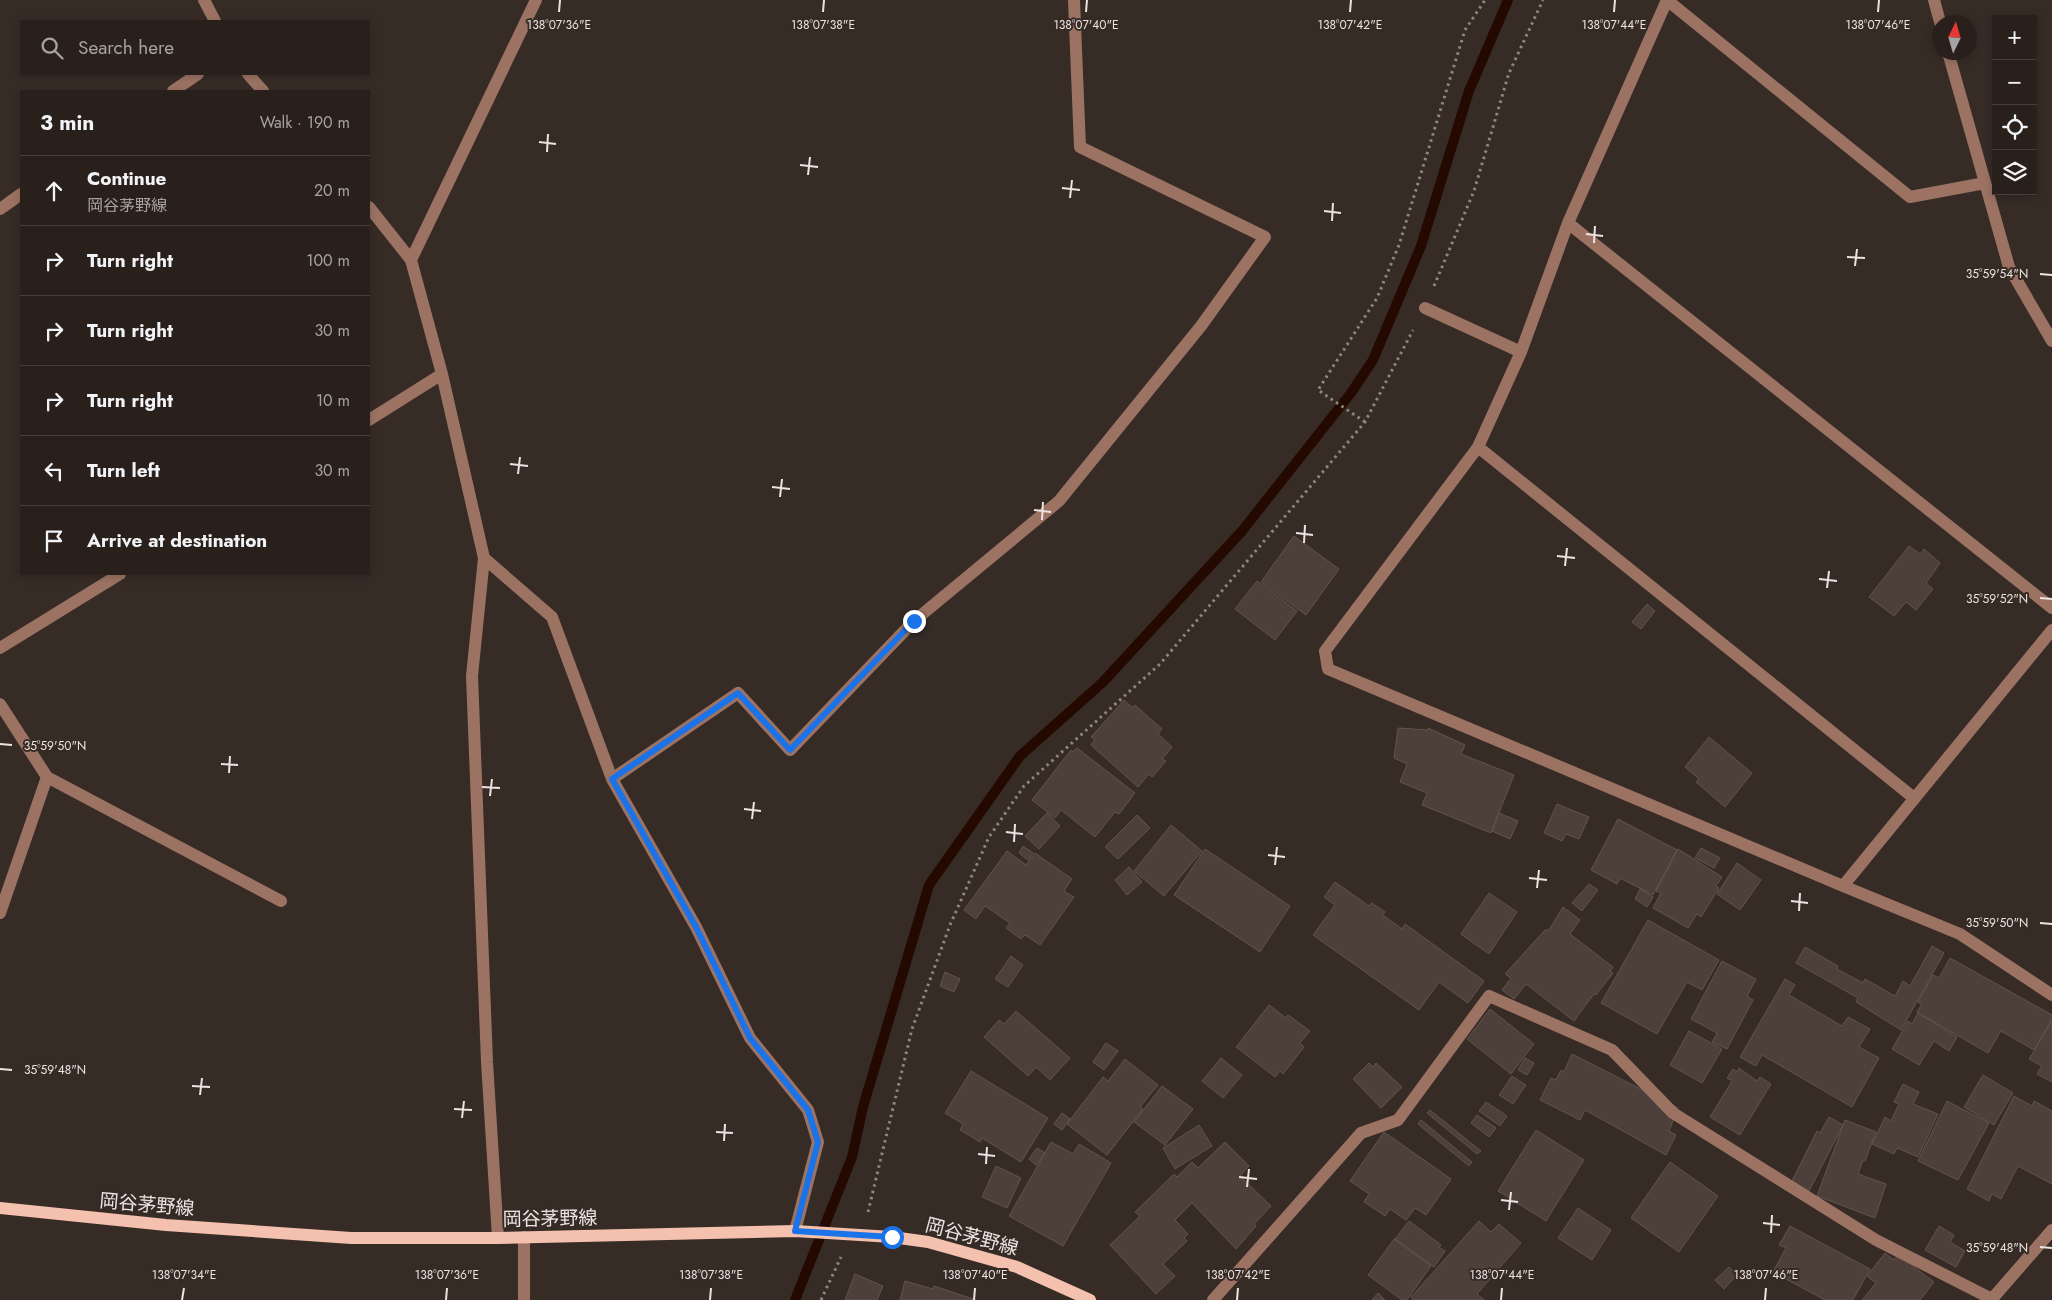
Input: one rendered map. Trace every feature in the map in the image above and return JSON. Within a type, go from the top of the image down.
[{"type":"main road","name":"岡谷茅野線","points":[[0,1208],[166,1225],[351,1238],[498,1238],[801,1231],[853,1234],[928,1242],[968,1252],[1017,1267],[1090,1300]]},
{"type":"street","points":[[204,0],[214,20]]},
{"type":"street","points":[[411,260],[536,0]]},
{"type":"street","points":[[612,779],[738,693],[790,750],[914,621],[1059,501],[1201,326],[1265,237],[1080,147],[1074,0]]},
{"type":"street","points":[[1985,183],[1910,196],[1667,0],[1568,223],[1521,352],[1478,447],[1325,651],[1328,669],[1960,934],[2050,989]]},
{"type":"street","points":[[1934,0],[1938,15]]},
{"type":"street","points":[[1950,60],[2009,267],[2052,341]]},
{"type":"street","points":[[174,90],[197,75]]},
{"type":"street","points":[[249,75],[262,90]]},
{"type":"street","points":[[0,209],[20,195]]},
{"type":"street","points":[[370,208],[411,260],[442,374],[484,558],[472,676],[487,1062],[498,1238]]},
{"type":"street","points":[[1568,223],[2052,608]]},
{"type":"street","points":[[1425,308],[1521,352]]},
{"type":"street","points":[[370,419],[442,374]]},
{"type":"street","points":[[1478,447],[1914,798]]},
{"type":"street","points":[[484,558],[552,617],[612,779],[696,927],[750,1038],[808,1110],[818,1142],[801,1231]]},
{"type":"street","points":[[0,648],[118,575]]},
{"type":"street","points":[[1843,886],[2052,630]]},
{"type":"street","points":[[0,704],[47,777],[281,901]]},
{"type":"street","points":[[0,912],[47,777]]},
{"type":"street","points":[[1213,1300],[1360,1133],[1398,1120],[1489,996],[1612,1050],[1673,1114],[1876,1240],[1992,1298],[2052,1230]]},
{"type":"street","points":[[524,1237],[524,1300]]},
{"type":"path","points":[[1365,422],[1318,390],[1377,298],[1399,245],[1465,30],[1484,0]]},
{"type":"path","points":[[821,1300],[853,1234],[912,1029],[950,925],[989,838],[1024,786],[1160,664],[1365,422],[1425,308],[1474,190],[1509,73],[1543,0]]},
{"type":"building","points":[[1294,536],[1339,569],[1306,615],[1261,582]]},
{"type":"building","points":[[1909,546],[1920,554],[1924,549],[1940,563],[1926,583],[1933,589],[1916,610],[1906,602],[1894,616],[1869,597]]},
{"type":"building","points":[[1257,581],[1297,611],[1275,640],[1235,609]]},
{"type":"building","points":[[1647,604],[1655,611],[1641,629],[1632,622]]},
{"type":"building","points":[[1124,700],[1133,708],[1135,705],[1162,729],[1158,734],[1172,747],[1162,759],[1166,761],[1152,777],[1149,774],[1138,787],[1091,745],[1095,740],[1091,737]]},
{"type":"building","points":[[1398,728],[1428,730],[1428,728],[1465,745],[1461,754],[1514,775],[1491,833],[1422,805],[1427,793],[1400,782],[1407,764],[1394,758]]},
{"type":"building","points":[[1709,737],[1752,773],[1725,807],[1696,782],[1699,779],[1685,767]]},
{"type":"building","points":[[1077,748],[1135,793],[1119,814],[1115,812],[1095,837],[1061,810],[1055,818],[1032,800],[1071,750],[1073,752]]},
{"type":"building","points":[[1557,804],[1589,817],[1579,839],[1566,834],[1562,841],[1544,833]]},
{"type":"building","points":[[1047,813],[1060,826],[1039,849],[1025,836]]},
{"type":"building","points":[[1499,813],[1518,821],[1510,839],[1492,831]]},
{"type":"building","points":[[1137,815],[1150,828],[1118,859],[1105,847]]},
{"type":"building","points":[[1618,819],[1677,850],[1653,895],[1620,878],[1617,884],[1591,870]]},
{"type":"building","points":[[1171,825],[1202,851],[1164,896],[1134,871]]},
{"type":"building","points":[[1023,846],[1033,853],[1028,860],[1019,853]]},
{"type":"building","points":[[1701,848],[1720,858],[1714,868],[1695,858]]},
{"type":"building","points":[[1205,849],[1290,906],[1260,952],[1174,895]]},
{"type":"building","points":[[1678,849],[1722,877],[1716,886],[1719,888],[1701,917],[1697,914],[1688,928],[1653,908],[1661,893],[1656,891]]},
{"type":"building","points":[[1007,851],[1026,865],[1035,853],[1072,879],[1064,891],[1074,897],[1040,945],[1025,935],[1021,939],[1006,928],[1010,923],[985,906],[976,919],[964,910]]},
{"type":"building","points":[[1737,863],[1761,880],[1740,910],[1717,894]]},
{"type":"building","points":[[1129,867],[1142,882],[1127,895],[1115,880]]},
{"type":"building","points":[[1335,882],[1369,906],[1372,903],[1385,912],[1383,915],[1402,929],[1405,924],[1484,981],[1468,1003],[1439,982],[1419,1010],[1313,935],[1335,905],[1324,897]]},
{"type":"building","points":[[1589,884],[1598,890],[1582,911],[1572,903]]},
{"type":"building","points":[[1640,889],[1653,897],[1647,907],[1635,899]]},
{"type":"building","points":[[1489,893],[1517,912],[1489,954],[1461,934]]},
{"type":"building","points":[[1563,907],[1580,920],[1570,934],[1613,967],[1610,971],[1613,973],[1596,995],[1594,994],[1574,1021],[1526,984],[1514,999],[1502,990],[1511,978],[1505,974],[1545,930],[1549,930]]},
{"type":"building","points":[[1648,920],[1719,960],[1702,990],[1687,982],[1657,1034],[1601,1003]]},
{"type":"building","points":[[1932,946],[1944,953],[1901,1030],[1856,1002],[1858,998],[1796,963],[1805,947],[1838,966],[1837,969],[1863,983],[1865,979],[1895,996],[1903,981],[1910,986]]},
{"type":"building","points":[[1011,956],[1023,965],[1008,987],[995,979]]},
{"type":"building","points":[[1950,958],[2052,1015],[2052,1019],[2034,1050],[2001,1031],[1988,1053],[1917,1012],[1922,1004],[1918,1002],[1933,975],[1939,978]]},
{"type":"building","points":[[1722,961],[1756,979],[1747,996],[1753,1000],[1727,1049],[1712,1042],[1717,1033],[1691,1019]]},
{"type":"building","points":[[945,972],[960,979],[954,992],[940,986]]},
{"type":"building","points":[[1785,979],[1795,985],[1789,995],[1842,1026],[1848,1017],[1870,1029],[1859,1047],[1879,1058],[1852,1107],[1762,1055],[1756,1066],[1740,1057]]},
{"type":"building","points":[[1269,1005],[1286,1018],[1288,1015],[1310,1031],[1300,1043],[1304,1047],[1283,1074],[1280,1071],[1275,1077],[1236,1047]]},
{"type":"building","points":[[1490,1009],[1534,1044],[1511,1074],[1467,1039]]},
{"type":"building","points":[[1016,1011],[1070,1058],[1050,1080],[1036,1067],[1028,1076],[984,1037],[999,1020],[1004,1024]]},
{"type":"building","points":[[1918,1013],[1957,1037],[1949,1051],[1934,1041],[1919,1065],[1892,1049],[1908,1021],[1912,1024]]},
{"type":"building","points":[[2052,1021],[2052,1082],[2037,1074],[2042,1066],[2029,1059]]},
{"type":"building","points":[[1689,1031],[1722,1049],[1702,1083],[1670,1065]]},
{"type":"building","points":[[1106,1043],[1118,1051],[1104,1070],[1093,1062]]},
{"type":"building","points":[[1572,1054],[1678,1108],[1669,1131],[1676,1135],[1666,1155],[1585,1110],[1580,1120],[1540,1100],[1551,1078],[1556,1080],[1561,1070],[1564,1072]]},
{"type":"building","points":[[1221,1058],[1242,1075],[1223,1098],[1202,1081]]},
{"type":"building","points":[[1525,1058],[1534,1063],[1527,1075],[1518,1070]]},
{"type":"building","points":[[1125,1059],[1158,1085],[1140,1107],[1143,1109],[1107,1155],[1067,1124],[1103,1077],[1108,1081]]},
{"type":"building","points":[[1369,1063],[1373,1067],[1376,1063],[1402,1087],[1381,1108],[1353,1079]]},
{"type":"building","points":[[1739,1068],[1757,1081],[1760,1077],[1771,1084],[1740,1135],[1710,1117],[1732,1081],[1727,1078],[1733,1069],[1737,1072]]},
{"type":"building","points":[[971,1071],[1048,1118],[1021,1162],[982,1138],[980,1142],[960,1130],[963,1124],[945,1113]]},
{"type":"building","points":[[1983,1075],[2013,1093],[1994,1125],[1964,1107]]},
{"type":"building","points":[[1512,1076],[1526,1085],[1513,1104],[1499,1095]]},
{"type":"building","points":[[1903,1084],[1919,1092],[1913,1104],[1938,1114],[1918,1157],[1897,1148],[1894,1154],[1872,1144],[1885,1117],[1891,1121],[1899,1104],[1894,1102]]},
{"type":"building","points":[[1162,1086],[1193,1109],[1165,1145],[1134,1122]]},
{"type":"building","points":[[2014,1096],[2032,1106],[2034,1101],[2052,1111],[2052,1184],[2018,1166],[2001,1199],[1992,1194],[1989,1201],[1967,1189]]},
{"type":"building","points":[[1947,1101],[1989,1123],[1958,1180],[1918,1161]]},
{"type":"building","points":[[1486,1102],[1507,1116],[1500,1126],[1479,1111]]},
{"type":"building","points":[[1430,1110],[1481,1151],[1477,1154],[1427,1113]]},
{"type":"building","points":[[1062,1113],[1070,1119],[1062,1130],[1054,1124]]},
{"type":"building","points":[[1477,1115],[1496,1128],[1489,1137],[1471,1123]]},
{"type":"building","points":[[1829,1117],[1843,1125],[1808,1193],[1791,1183],[1817,1131],[1820,1133]]},
{"type":"building","points":[[1421,1120],[1472,1162],[1469,1166],[1418,1124]]},
{"type":"building","points":[[1845,1120],[1876,1132],[1858,1174],[1886,1184],[1875,1218],[1817,1196]]},
{"type":"building","points":[[1199,1125],[1212,1146],[1175,1169],[1163,1148]]},
{"type":"building","points":[[1536,1130],[1584,1160],[1546,1221],[1498,1191]]},
{"type":"building","points":[[1384,1132],[1451,1179],[1426,1215],[1415,1208],[1406,1220],[1390,1209],[1385,1216],[1364,1202],[1369,1194],[1350,1181]]},
{"type":"building","points":[[1051,1142],[1073,1154],[1079,1144],[1111,1163],[1063,1246],[1009,1216]]},
{"type":"building","points":[[1225,1142],[1249,1166],[1240,1176],[1271,1206],[1254,1224],[1256,1226],[1236,1249],[1192,1203],[1175,1220],[1188,1234],[1184,1238],[1187,1241],[1163,1264],[1175,1276],[1156,1294],[1110,1245],[1140,1216],[1135,1212],[1174,1174],[1177,1177],[1192,1162],[1198,1168]]},
{"type":"building","points":[[1037,1148],[1045,1153],[1036,1165],[1029,1159]]},
{"type":"building","points":[[1670,1162],[1718,1196],[1679,1252],[1631,1218]]},
{"type":"building","points":[[996,1166],[1021,1178],[1007,1208],[982,1197]]},
{"type":"building","points":[[1578,1208],[1611,1230],[1592,1260],[1558,1238]]},
{"type":"building","points":[[1409,1221],[1441,1245],[1439,1247],[1445,1251],[1434,1267],[1395,1239]]},
{"type":"building","points":[[1479,1221],[1491,1232],[1499,1224],[1521,1243],[1477,1294],[1484,1300],[1414,1300],[1411,1297]]},
{"type":"building","points":[[1790,1226],[1870,1269],[1853,1300],[1825,1300],[1773,1272],[1786,1248],[1779,1245]]},
{"type":"building","points":[[1939,1226],[1954,1235],[1950,1242],[1965,1251],[1956,1267],[1925,1250]]},
{"type":"building","points":[[1394,1239],[1431,1266],[1407,1300],[1402,1300],[1368,1275]]},
{"type":"building","points":[[1885,1253],[1894,1260],[1898,1255],[1934,1282],[1920,1300],[1862,1300],[1876,1283],[1867,1276]]},
{"type":"building","points":[[1729,1267],[1737,1275],[1724,1289],[1715,1280]]},
{"type":"building","points":[[855,1274],[883,1286],[877,1300],[845,1300]]},
{"type":"building","points":[[905,1281],[933,1289],[934,1286],[976,1300],[900,1300]]},
{"type":"building","points":[[1378,1293],[1385,1300],[1372,1300]]},
{"type":"waterway","points":[[795,1300],[852,1157],[863,1107],[929,885],[1020,756],[1103,682],[1242,531],[1351,393],[1373,360],[1421,246],[1469,91],[1508,0]]},
{"type":"route","points":[[892,1237],[795,1231],[818,1142],[808,1110],[750,1038],[696,927],[612,779],[738,693],[790,750],[914,621]]}]
